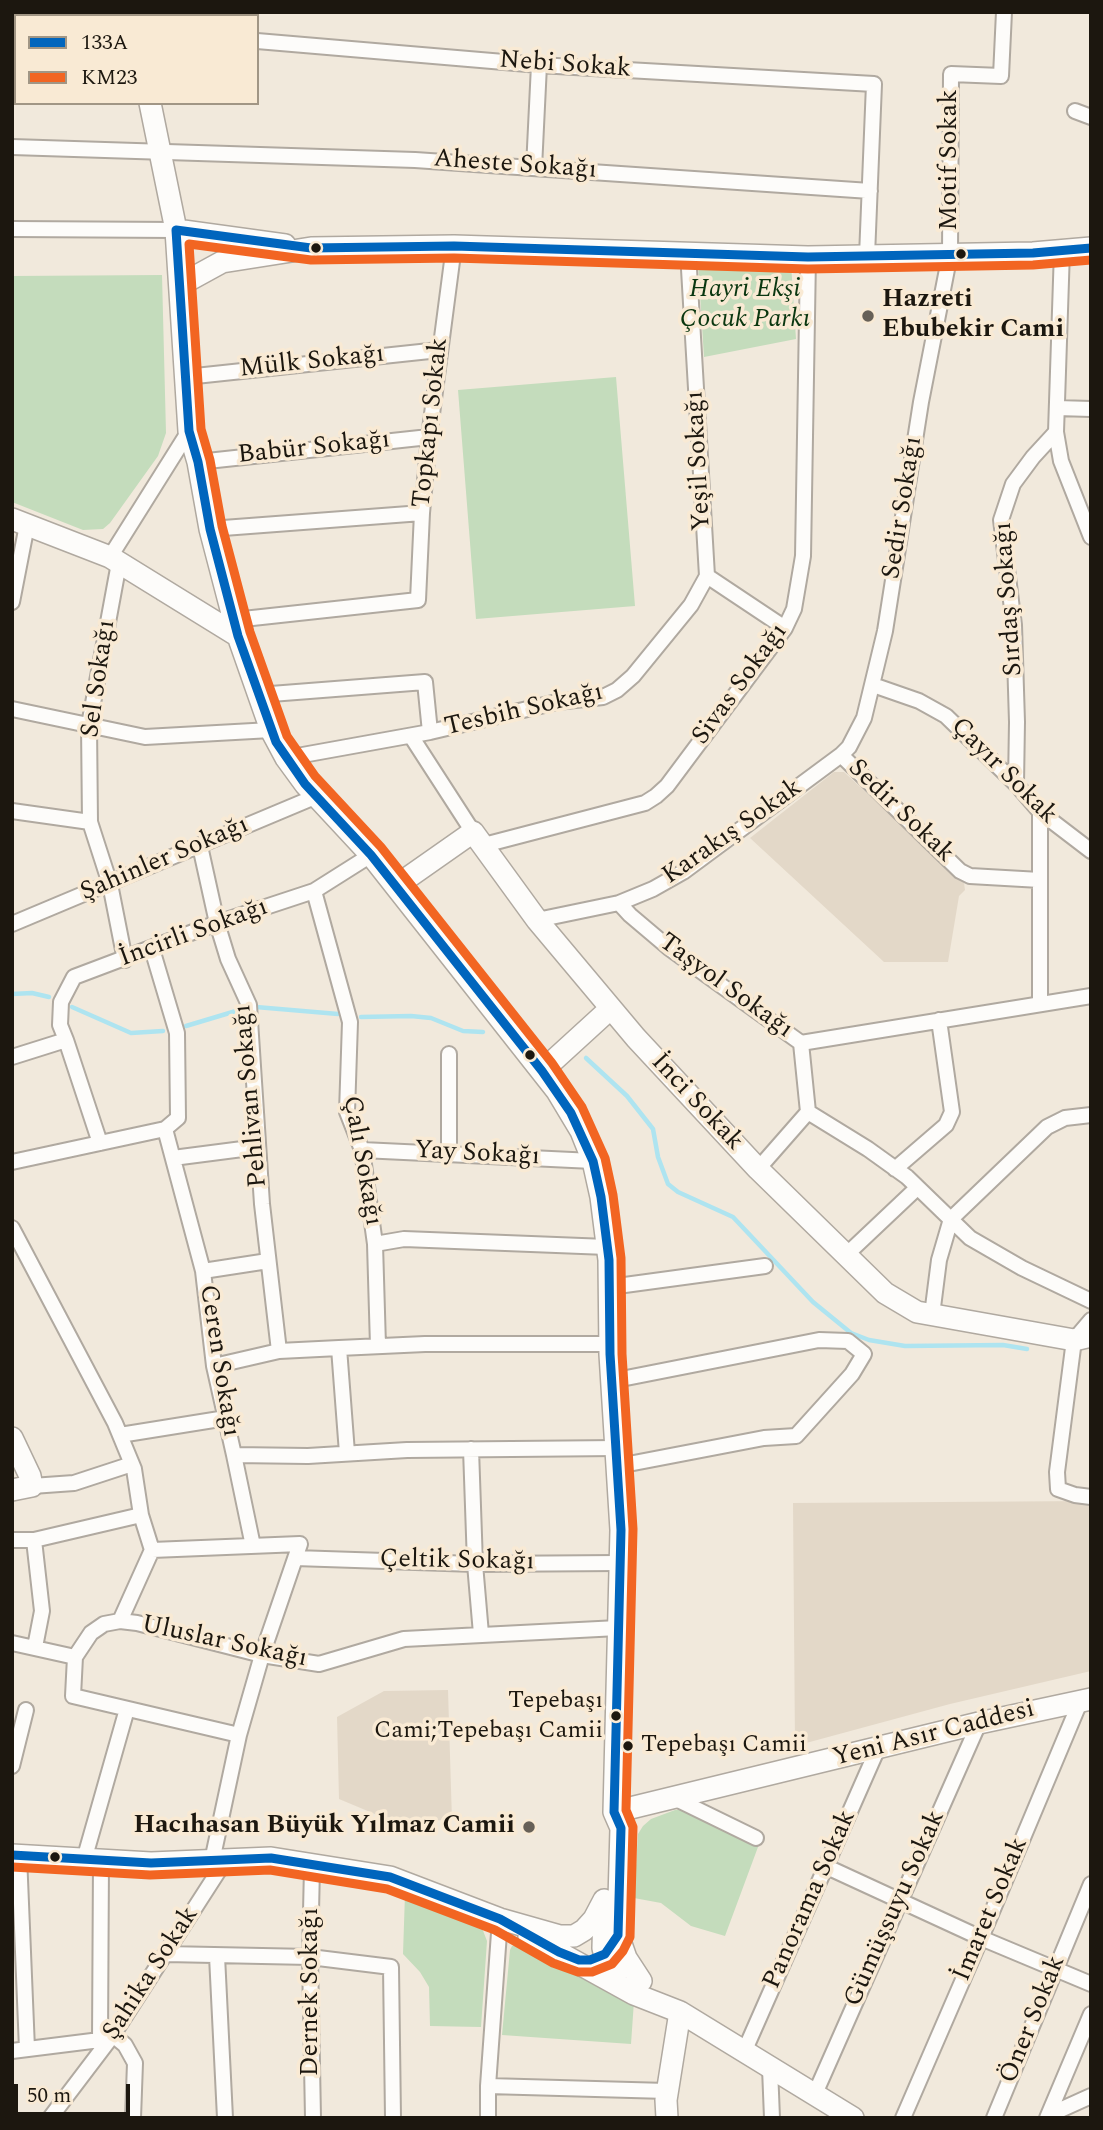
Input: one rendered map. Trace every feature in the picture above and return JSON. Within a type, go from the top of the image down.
[{"type":"street","name":"Motif Sokak","points":[[950,254],[951,74],[1001,76],[1004,12]]},
{"type":"street","name":"Nebi Sokak","points":[[259,41],[539,65],[874,84],[870,191]]},
{"type":"street","points":[[534,168],[539,65]]},
{"type":"street","points":[[150,105],[176,230],[189,431],[236,628],[271,730],[286,758],[372,855],[542,1071],[571,1113],[593,1161],[601,1197],[607,1247],[610,1287],[609,1344],[621,1530],[614,1812],[621,1828],[618,1935],[626,1958],[641,1982]]},
{"type":"street","points":[[1075,111],[1091,117]]},
{"type":"street","name":"Aheste Sokağı","points":[[12,147],[415,160],[870,191]]},
{"type":"street","points":[[866,256],[870,191]]},
{"type":"street","points":[[12,229],[176,230],[311,248]]},
{"type":"street","points":[[180,285],[222,262],[311,248],[454,246],[808,257],[1091,248]]},
{"type":"street","name":"Topkapı Sokak","points":[[236,628],[418,600],[429,437],[454,246]]},
{"type":"street","points":[[1062,250],[1056,432],[1061,461],[1091,537]]},
{"type":"street","name":"Yeşil Sokağı","points":[[688,252],[707,576]]},
{"type":"street","name":"Sedir Sokağı","points":[[841,755],[849,747],[864,718],[885,631],[921,402],[950,254]]},
{"type":"street","name":"Sivas Sokağı","points":[[396,886],[479,839],[645,803],[656,796],[667,786],[785,628],[794,608],[803,556],[808,257]]},
{"type":"street","name":"Mülk Sokağı","points":[[186,377],[439,350]]},
{"type":"street","points":[[1056,408],[1091,410]]},
{"type":"street","name":"Sel Sokağı","points":[[125,960],[110,884],[90,822],[89,725],[115,560],[189,431]]},
{"type":"street","name":"Sırdaş Sokağı","points":[[1016,784],[1014,625],[1001,520],[1013,484],[1032,457],[1056,432]]},
{"type":"street","name":"Babür Sokağı","points":[[198,462],[429,437]]},
{"type":"street","points":[[211,529],[422,513]]},
{"type":"street","points":[[12,602],[20,522],[115,560],[236,628]]},
{"type":"street","points":[[707,576],[785,628]]},
{"type":"street","name":"Tesbih Sokağı","points":[[286,758],[411,736],[557,702],[603,697],[617,690],[633,676],[691,605],[707,576]]},
{"type":"street","points":[[258,695],[425,682],[430,732]]},
{"type":"street","name":"Çayır Sokak","points":[[873,685],[919,701],[946,716],[1016,784],[1040,812],[1091,851]]},
{"type":"street","points":[[12,709],[145,737],[271,730]]},
{"type":"street","name":"İnci Sokak","points":[[411,736],[537,920],[694,1102],[845,1256],[896,1301],[917,1312],[1083,1338]]},
{"type":"street","name":"Sedir Sokak","points":[[841,755],[960,870],[970,876],[1040,880]]},
{"type":"street","name":"Karakış Sokak","points":[[619,903],[653,889],[683,872],[841,755]]},
{"type":"street","name":"Şahinler Sokağı","points":[[12,924],[317,796]]},
{"type":"street","points":[[12,811],[90,822]]},
{"type":"street","points":[[1040,812],[1041,1004]]},
{"type":"street","name":"Pehlivan Sokağı","points":[[200,846],[228,959],[249,1006],[258,1147],[279,1351]]},
{"type":"street","name":"İncirli Sokağı","points":[[100,1143],[60,1025],[61,1002],[74,977],[125,960],[217,923],[314,891],[372,855]]},
{"type":"street","name":"Çalı Sokağı","points":[[314,891],[349,1022],[347,1112],[362,1150],[375,1244],[404,1239],[607,1247]]},
{"type":"street","points":[[537,920],[619,903]]},
{"type":"street","name":"Taşyol Sokağı","points":[[619,903],[669,948],[801,1043],[1091,996]]},
{"type":"street","points":[[12,1162],[165,1129],[178,1118],[177,1033],[152,949]]},
{"type":"street","points":[[542,1071],[611,1008]]},
{"type":"street","points":[[895,1169],[946,1125],[952,1112],[939,1020]]},
{"type":"street","points":[[12,1057],[66,1040]]},
{"type":"street","points":[[758,1169],[808,1112],[801,1043]]},
{"type":"street","points":[[449,1054],[449,1154]]},
{"type":"street","points":[[808,1112],[895,1169],[970,1238],[1091,1301]]},
{"type":"street","points":[[932,1315],[939,1260],[951,1219],[1046,1127],[1065,1118],[1091,1115]]},
{"type":"street","name":"Ceren Sokağı","points":[[165,1129],[203,1271],[214,1366],[234,1455],[308,1456],[471,1449],[617,1457],[796,1436],[852,1374],[864,1354],[848,1341],[819,1340],[611,1381]]},
{"type":"street","points":[[173,1158],[258,1147]]},
{"type":"street","name":"Yay Sokağı","points":[[362,1150],[593,1161]]},
{"type":"street","points":[[845,1256],[917,1188]]},
{"type":"street","points":[[12,1228],[120,1435],[132,1464],[141,1514],[152,1550],[120,1621]]},
{"type":"street","points":[[375,1244],[378,1346]]},
{"type":"street","points":[[203,1271],[268,1261]]},
{"type":"street","points":[[610,1287],[765,1266]]},
{"type":"street","points":[[1091,1320],[1083,1338],[1057,1472],[1058,1489],[1075,1496],[1091,1497]]},
{"type":"street","points":[[214,1366],[279,1351],[425,1344],[609,1344]]},
{"type":"street","points":[[340,1348],[347,1454]]},
{"type":"street","points":[[120,1435],[226,1418]]},
{"type":"street","points":[[12,1438],[30,1476],[22,1488]]},
{"type":"street","points":[[471,1449],[475,1564],[481,1634]]},
{"type":"street","points":[[234,1455],[253,1546]]},
{"type":"street","points":[[22,1488],[74,1482],[132,1464]]},
{"type":"street","points":[[12,1541],[34,1540],[141,1514]]},
{"type":"street","points":[[34,1540],[42,1611],[35,1647]]},
{"type":"street","name":"Çeltik Sokağı","points":[[152,1550],[253,1546],[475,1564],[619,1563]]},
{"type":"street","points":[[219,1861],[239,1735],[262,1655],[298,1551]]},
{"type":"street","name":"Uluslar Sokağı","points":[[75,1657],[91,1633],[104,1624],[120,1621],[262,1655],[319,1664],[404,1639],[618,1628]]},
{"type":"street","points":[[12,1643],[75,1657],[73,1696],[239,1735]]},
{"type":"street","name":"Yeni Asır Caddesi","points":[[614,1812],[979,1723],[1085,1700]]},
{"type":"street","name":"İmaret Sokak","points":[[903,2118],[1085,1700]]},
{"type":"street","points":[[107,2038],[93,1861],[127,1709]]},
{"type":"street","points":[[12,1766],[26,1710]]},
{"type":"street","name":"Gümüşsuyu Sokak","points":[[814,2096],[979,1723]]},
{"type":"street","name":"Panorama Sokak","points":[[744,2052],[878,1748]]},
{"type":"street","points":[[674,1798],[756,1838]]},
{"type":"street","points":[[614,1812],[606,1827],[603,1957],[618,1985]]},
{"type":"street","points":[[134,2118],[135,2063],[125,2045],[107,2038],[20,2050],[16,1855],[151,1863],[271,1858],[390,1878],[500,1919],[560,1936],[579,1934],[589,1925],[604,1900]]},
{"type":"street","name":"Şahika Sokak","points":[[50,2118],[166,1954],[219,1861]]},
{"type":"street","name":"Dernek Sokağı","points":[[312,1867],[310,1956],[313,2118]]},
{"type":"street","points":[[827,1867],[981,1938],[1091,1984]]},
{"type":"street","name":"Öner Sokak","points":[[994,2118],[1091,1884]]},
{"type":"street","points":[[500,1919],[634,1994],[680,2012]]},
{"type":"street","points":[[488,2118],[500,1919]]},
{"type":"street","points":[[535,1929],[603,1957],[680,2012],[853,2118]]},
{"type":"street","points":[[559,1952],[583,1960],[603,1957],[618,1935]]},
{"type":"street","points":[[166,1954],[310,1956],[391,1966],[393,2118]]},
{"type":"street","points":[[217,1956],[225,2118]]},
{"type":"street","points":[[667,2118],[667,2091],[680,2012]]},
{"type":"street","points":[[1048,2117],[1091,2014]]},
{"type":"street","points":[[770,2068],[772,2118]]},
{"type":"street","points":[[488,2086],[667,2091]]},
{"type":"street","points":[[1048,2117],[1091,2096]]},
{"type":"shaded area","points":[[834,772],[844,772],[964,883],[965,890],[959,896],[948,962],[884,962],[750,838]]},
{"type":"shaded area","points":[[1091,1501],[1091,1671],[950,1704],[795,1746],[793,1503]]},
{"type":"shaded area","points":[[448,1690],[452,1821],[382,1817],[339,1799],[337,1717],[384,1691]]},
{"type":"green space","name":"Hayri Ekşi Çocuk Parkı","points":[[698,262],[791,264],[796,339],[704,357]]},
{"type":"green space","points":[[162,275],[166,433],[158,456],[103,529],[83,530],[12,502],[12,276]]},
{"type":"green space","points":[[616,377],[635,606],[476,619],[458,390]]},
{"type":"green space","points":[[675,1810],[691,1810],[758,1847],[725,1936],[691,1926],[661,1903],[634,1898],[638,1834],[651,1819]]},
{"type":"green space","points":[[405,1894],[474,1919],[482,1928],[487,1941],[481,2027],[430,2026],[429,1987],[420,1972],[403,1954]]},
{"type":"green space","points":[[517,1945],[634,2001],[631,2044],[502,2035],[510,1950]]},
{"type":"waterway","points":[[12,994],[32,993],[49,997]]},
{"type":"waterway","points":[[72,1007],[131,1033],[163,1031]]},
{"type":"waterway","points":[[256,1007],[338,1014]]},
{"type":"waterway","points":[[186,1026],[236,1011]]},
{"type":"waterway","points":[[361,1017],[431,1018],[463,1031],[483,1032]]},
{"type":"waterway","points":[[586,1058],[627,1096],[653,1129],[658,1157],[668,1184],[678,1192],[733,1217],[813,1302],[851,1333],[869,1340],[905,1346],[1003,1345],[1027,1349]]},
{"type":"transit line","name":"133A","points":[[12,1855],[151,1863],[271,1858],[390,1877],[500,1919],[559,1952],[579,1960],[590,1960],[605,1954],[618,1935],[621,1828],[614,1812],[621,1530],[610,1354],[609,1260],[601,1197],[593,1161],[571,1113],[542,1071],[371,855],[305,784],[276,742],[238,636],[210,529],[198,462],[189,431],[176,230],[311,248],[454,246],[808,257],[1033,253],[1091,248]]},
{"type":"transit line","name":"KM23","points":[[12,1867],[150,1875],[270,1870],[387,1889],[495,1930],[553,1963],[578,1972],[592,1972],[612,1964],[630,1937],[633,1827],[626,1810],[633,1529],[622,1354],[621,1258],[605,1158],[582,1107],[552,1063],[381,847],[315,776],[287,736],[250,632],[222,526],[210,460],[201,429],[189,244],[311,260],[454,258],[808,269],[1033,265],[1091,260]]},
{"type":"place","name":"Hazreti Ebubekir Cami","points":[[868,316]]},
{"type":"place","name":"Tepebaşı Cami;Tepebaşı Camii","points":[[616,1716]]},
{"type":"place","name":"Tepebaşı Camii","points":[[628,1746]]},
{"type":"place","name":"Hacıhasan Büyük Yılmaz Camii","points":[[529,1827]]}]
